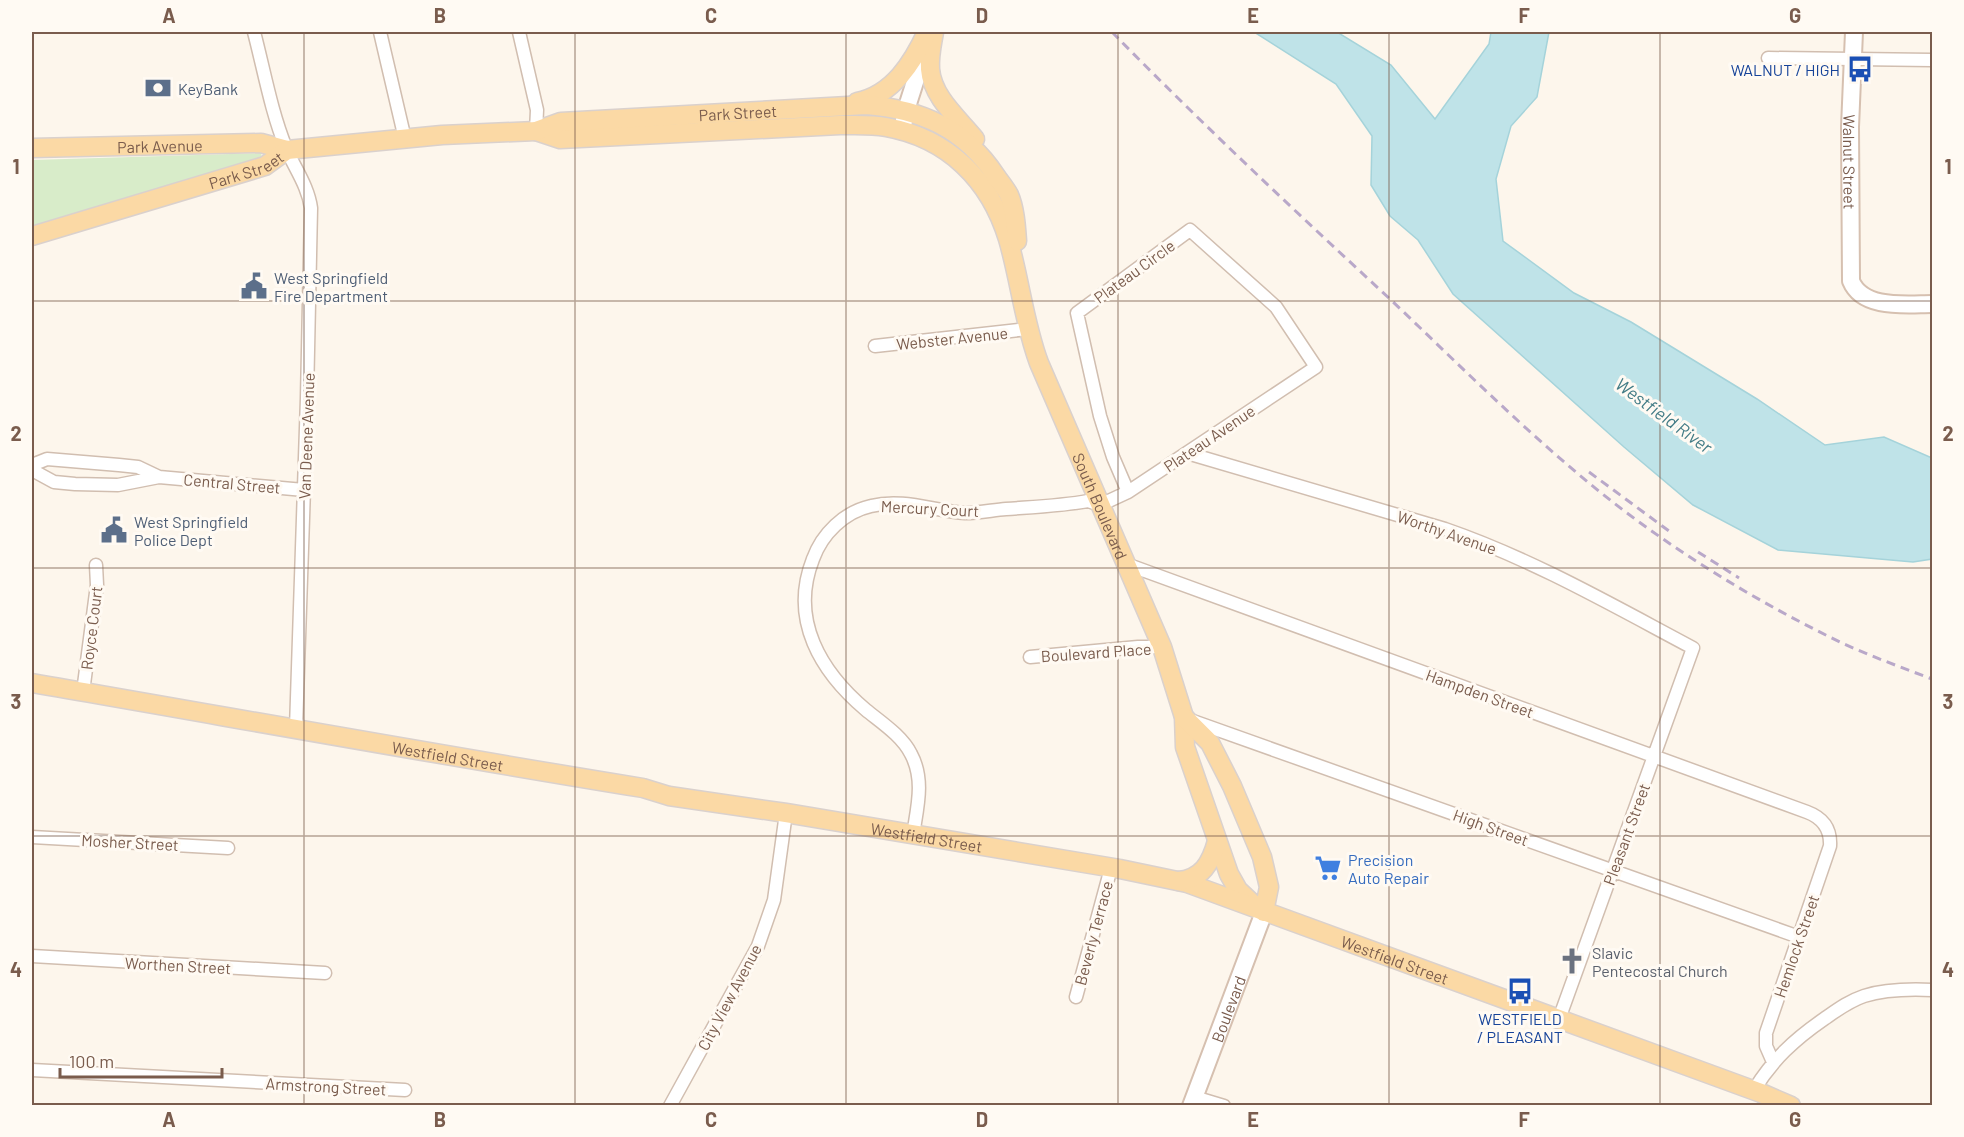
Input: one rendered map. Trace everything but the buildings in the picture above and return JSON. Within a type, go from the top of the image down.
[{"type":"main road","points":[[832,106],[863,100],[883,92],[909,66],[930,32]]},
{"type":"main road","points":[[930,32],[930,65],[935,88],[992,159],[1003,177],[1008,194]]},
{"type":"main road","name":"Park Street","points":[[32,236],[265,166],[287,150],[405,139],[536,131],[561,122],[832,106],[866,105],[906,110]]},
{"type":"main road","name":"South Boulevard","points":[[906,110],[947,128],[966,142],[984,159],[1008,194],[1016,233],[1020,294]]},
{"type":"main road","name":"Park Street","points":[[536,131],[560,139],[840,125],[884,126],[902,131]]},
{"type":"main road","name":"South Boulevard","points":[[902,131],[927,140],[949,153],[969,170],[985,188],[1002,221],[1028,329],[1049,386],[1162,647],[1184,717],[1185,747],[1229,874],[1238,890],[1263,912],[1269,887],[1262,857],[1232,786],[1212,747],[1184,717]]},
{"type":"main road","name":"Park Avenue","points":[[32,148],[261,143],[287,150]]},
{"type":"main road","name":"Westfield Street","points":[[32,683],[643,788],[669,796],[786,813],[1177,881],[1212,891],[1263,912],[1754,1090],[1791,1106]]},
{"type":"main road","points":[[1177,881],[1190,879],[1200,873],[1209,863],[1217,841]]},
{"type":"street","name":"Van Deene Avenue","points":[[254,32],[276,120],[287,150],[304,184],[311,208],[296,728]]},
{"type":"street","points":[[380,32],[405,139]]},
{"type":"street","points":[[519,32],[537,110],[536,131]]},
{"type":"street","points":[[902,131],[906,110],[930,32]]},
{"type":"street","name":"Walnut Street","points":[[1854,32],[1850,128],[1851,281],[1857,291],[1881,302],[1932,304]]},
{"type":"street","points":[[1768,58],[1932,60]]},
{"type":"street","name":"Plateau Circle","points":[[1128,492],[1113,457],[1100,416],[1077,313],[1190,230],[1276,307],[1316,367]]},
{"type":"street","name":"Webster Avenue","points":[[875,346],[1028,329]]},
{"type":"street","name":"Plateau Avenue","points":[[1100,505],[1128,492],[1316,367]]},
{"type":"street","name":"Worthy Avenue","points":[[1187,453],[1479,541],[1596,597],[1693,648]]},
{"type":"street","name":"Central Street","points":[[159,477],[138,468],[47,459],[32,468],[54,482],[75,484],[118,485],[159,477],[304,490]]},
{"type":"street","name":"Mercury Court","points":[[913,835],[920,790],[913,757],[900,739],[836,682],[813,644],[806,617],[806,597],[809,571],[818,547],[845,517],[877,504],[900,503],[972,513],[1088,501],[1100,505]]},
{"type":"street","name":"Hampden Street","points":[[1126,564],[1812,813],[1829,830]]},
{"type":"street","name":"Royce Court","points":[[83,692],[97,585],[96,565]]},
{"type":"street","name":"Boulevard Place","points":[[1030,657],[1138,647],[1162,647]]},
{"type":"street","name":"Pleasant Street","points":[[1559,1019],[1693,648]]},
{"type":"street","name":"High Street","points":[[1184,717],[1799,937]]},
{"type":"street","name":"City View Avenue","points":[[670,1106],[758,946],[774,900],[786,813]]},
{"type":"street","name":"Hemlock Street","points":[[1773,1062],[1766,1046],[1766,1033],[1830,849],[1829,830]]},
{"type":"street","name":"Mosher Street","points":[[32,837],[228,848]]},
{"type":"street","name":"Beverly Terrace","points":[[1076,997],[1111,868]]},
{"type":"street","name":"Boulevard","points":[[1190,1103],[1263,912]]},
{"type":"street","name":"Worthen Street","points":[[32,956],[325,973]]},
{"type":"street","points":[[1754,1090],[1773,1062],[1801,1035],[1840,1007],[1859,998],[1893,990],[1932,990]]},
{"type":"street","name":"Armstrong Street","points":[[32,1070],[405,1090]]},
{"type":"street","points":[[1190,1103],[1224,1106]]},
{"type":"green space","points":[[261,153],[262,159],[32,227],[32,160]]},
{"type":"water","name":"Westfield River","points":[[1254,32],[1337,32],[1391,65],[1435,119],[1489,44],[1491,32],[1549,32],[1537,97],[1511,126],[1496,179],[1503,241],[1574,293],[1631,322],[1757,399],[1825,445],[1884,437],[1932,458],[1932,559],[1913,562],[1778,550],[1693,505],[1624,447],[1453,294],[1418,240],[1390,216],[1371,185],[1372,136],[1336,84]]},
{"type":"railway","points":[[1112,32],[1250,168],[1482,388],[1608,498],[1705,567],[1773,607],[1844,644],[1932,679]]},
{"type":"railway","points":[[1589,472],[1669,531]]},
{"type":"railway","points":[[1698,552],[1739,578]]},
{"type":"place","name":"WALNUT / HIGH","points":[[1860,69]]},
{"type":"place","name":"KeyBank","points":[[158,88]]},
{"type":"place","name":"West Springfield Fire Department","points":[[254,286]]},
{"type":"place","name":"West Springfield Police Dept","points":[[114,530]]},
{"type":"place","name":"Precision Auto Repair","points":[[1328,868]]},
{"type":"place","name":"Slavic Pentecostal Church","points":[[1572,961]]},
{"type":"place","name":"WESTFIELD / PLEASANT","points":[[1520,991]]}]
